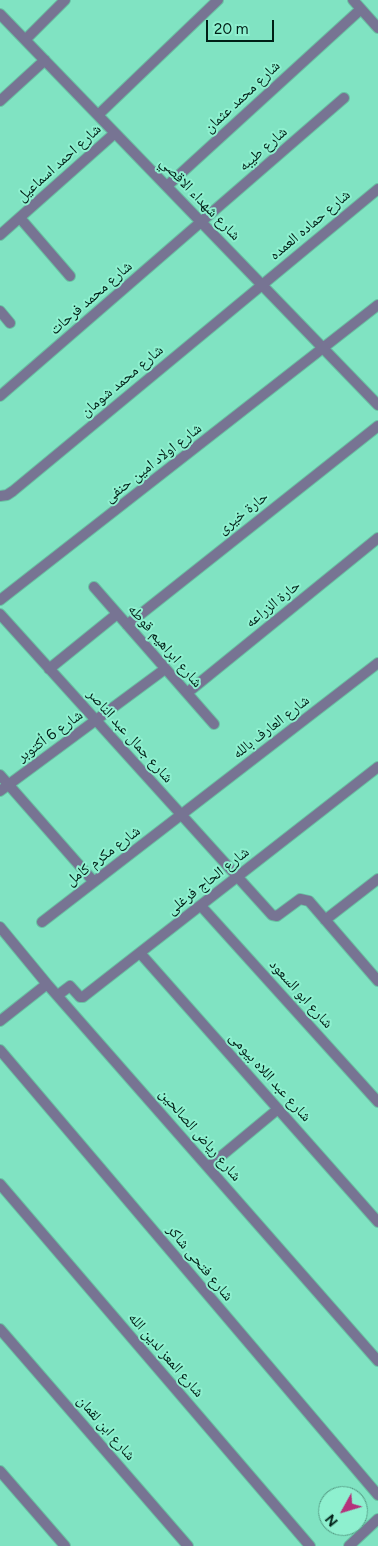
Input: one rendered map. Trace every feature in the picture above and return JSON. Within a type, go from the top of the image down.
[{"type":"street","points":[[26,40],[65,0]]},
{"type":"street","points":[[98,115],[218,0]]},
{"type":"street","points":[[353,0],[378,28]]},
{"type":"street","name":"شارع محمد عثمان","points":[[167,186],[361,9]]},
{"type":"street","name":"شارع شهداء الاقصي","points":[[0,14],[378,405]]},
{"type":"street","points":[[0,101],[45,60]]},
{"type":"street","name":"شارع طيبه","points":[[201,222],[344,98]]},
{"type":"street","name":"شارع احمد اسماعيل","points":[[0,235],[115,134]]},
{"type":"street","name":"شارع حماده العمده","points":[[261,285],[378,189]]},
{"type":"street","points":[[20,218],[70,276]]},
{"type":"street","name":"شارع محمد فرحات","points":[[0,396],[201,222]]},
{"type":"street","name":"شارع محمد شومان","points":[[0,496],[10,494],[261,285]]},
{"type":"street","name":"شارع اولاد امين حنفى","points":[[0,600],[378,305]]},
{"type":"street","points":[[0,312],[10,323]]},
{"type":"street","name":"حارة خيرى","points":[[127,625],[378,426]]},
{"type":"street","name":"حارة الزراعه","points":[[187,693],[378,538]]},
{"type":"street","name":"شارع ابراهيم قوطه","points":[[94,587],[214,724]]},
{"type":"street","name":"شارع جمال عبد الناصر","points":[[0,614],[273,916],[277,916],[303,898],[309,901],[325,920]]},
{"type":"street","points":[[49,669],[118,614]]},
{"type":"street","name":"شارع العارف بالله","points":[[182,815],[378,663]]},
{"type":"street","name":"شارع 6 أكتوبر","points":[[4,788],[165,669]]},
{"type":"street","name":"شارع الحاج فرغلى","points":[[58,995],[70,986],[80,997],[83,997],[378,767]]},
{"type":"street","points":[[0,775],[4,788],[94,882]]},
{"type":"street","name":"شارع مكرم كامل","points":[[42,922],[182,815]]},
{"type":"street","points":[[378,879],[325,920],[378,981]]},
{"type":"street","name":"شارع ابو السعود","points":[[201,906],[378,1102]]},
{"type":"street","name":"شارع رياض الصالحين","points":[[0,927],[47,984],[378,1361]]},
{"type":"street","name":"شارع عبد اللاه بيومى","points":[[140,953],[378,1222]]},
{"type":"street","points":[[0,1021],[47,984]]},
{"type":"street","name":"شارع فتحى شاكر","points":[[0,1050],[378,1495]]},
{"type":"street","points":[[208,1167],[278,1109]]},
{"type":"street","name":"شارع المعز لدين الله","points":[[0,1184],[310,1546]]},
{"type":"street","name":"شارع ابن لقمان","points":[[0,1329],[188,1546]]},
{"type":"street","points":[[2,1478],[63,1546]]},
{"type":"street","points":[[348,1546],[378,1519]]}]
